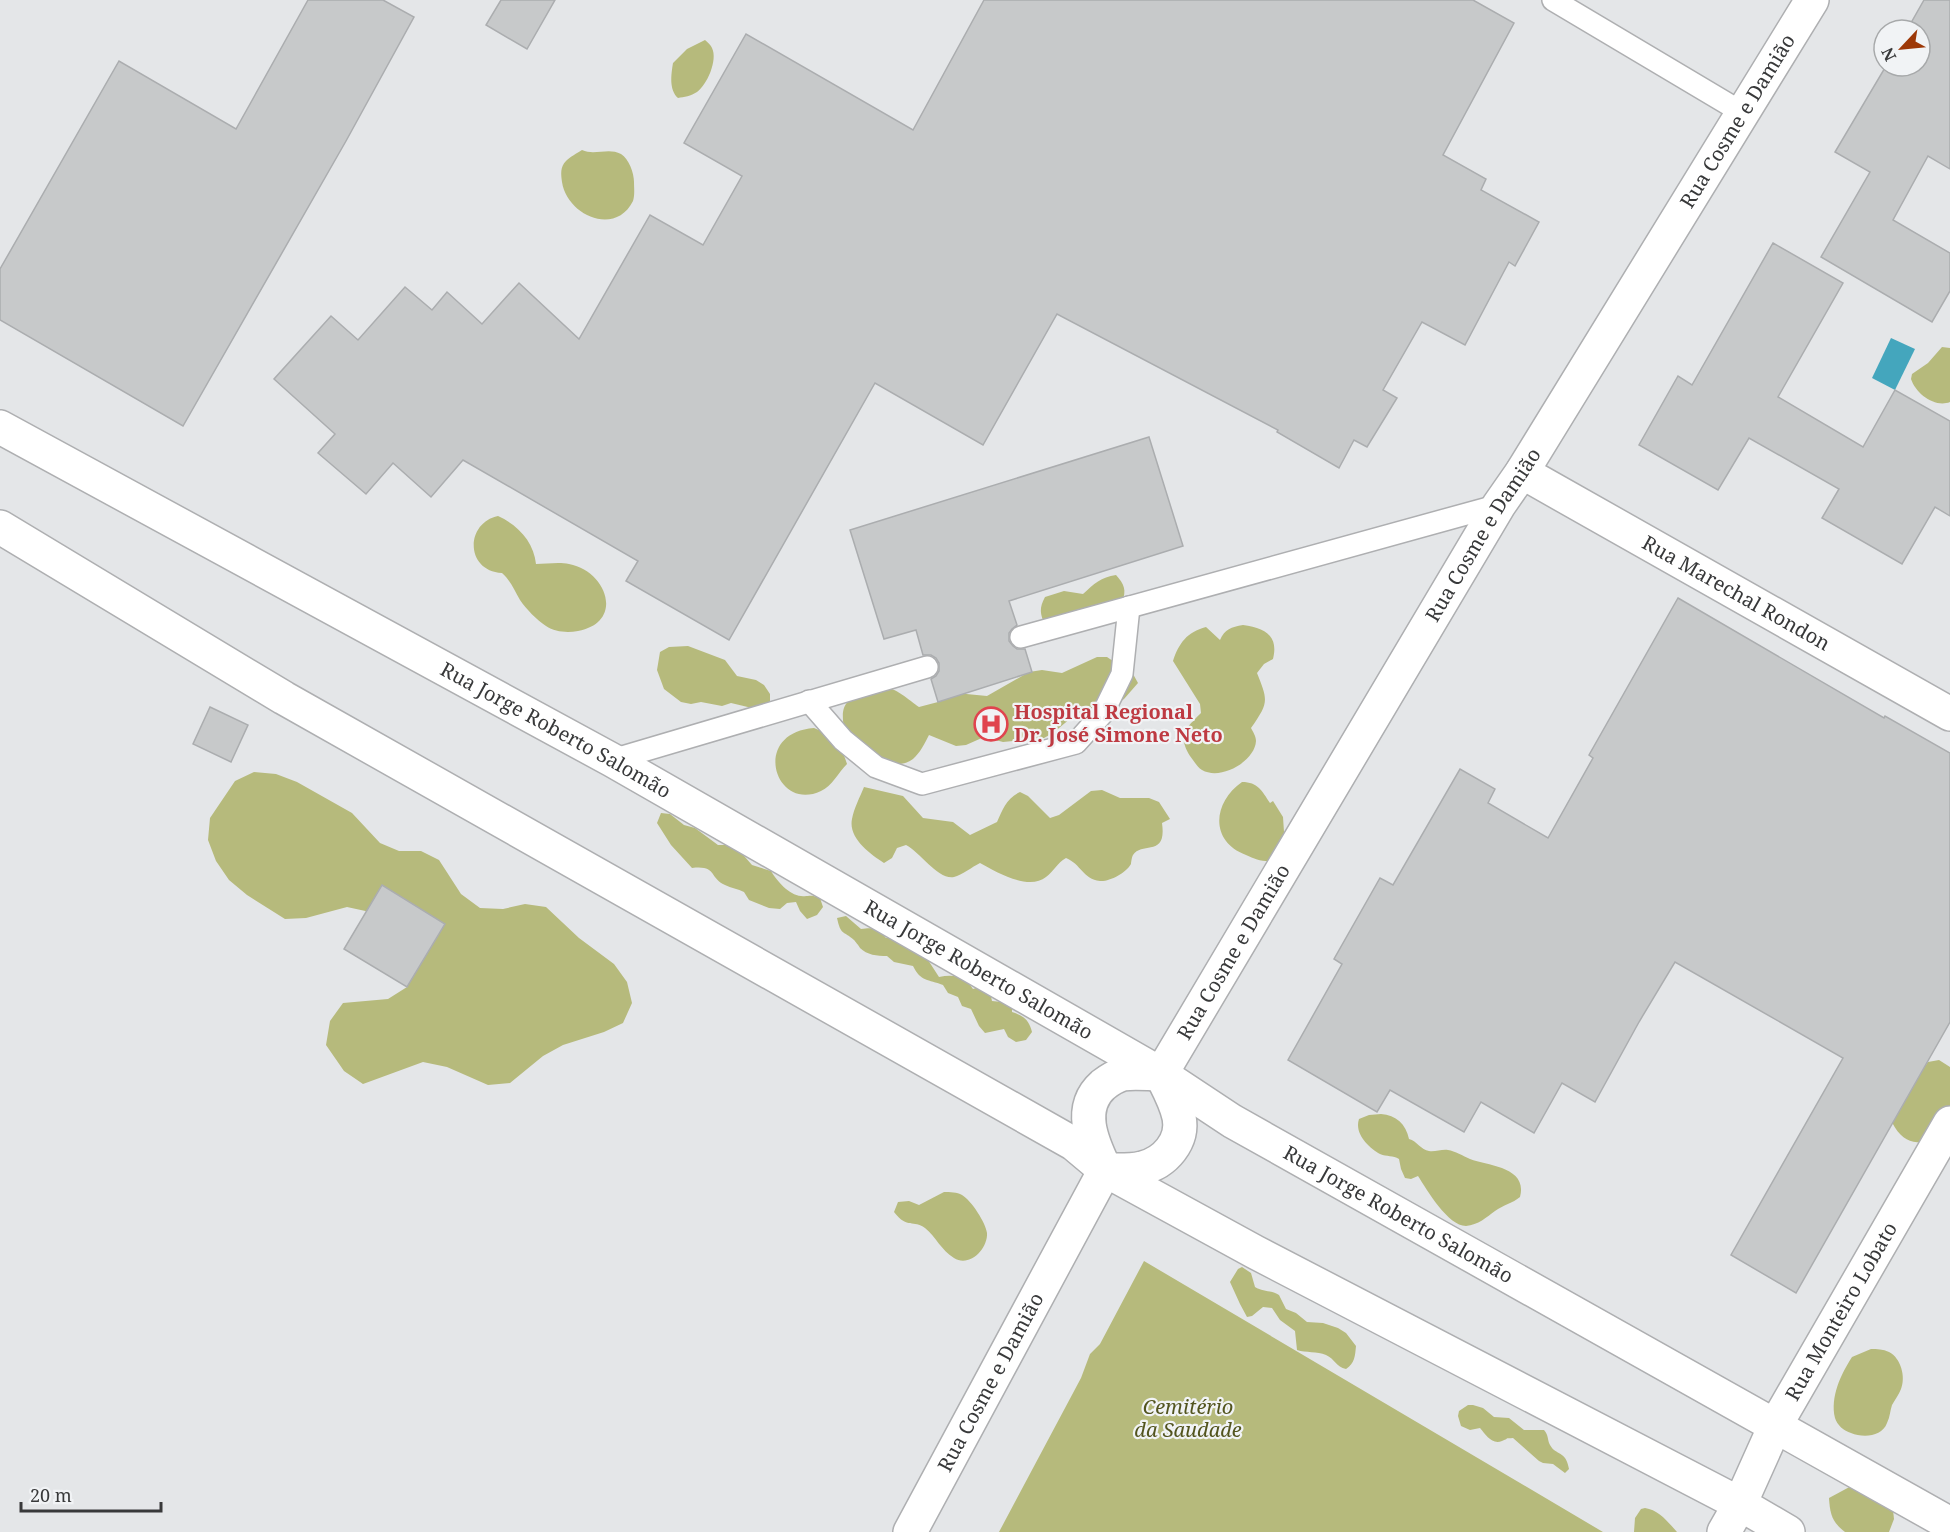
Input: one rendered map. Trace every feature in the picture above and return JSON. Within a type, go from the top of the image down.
[{"type":"main road","name":"Rua Cosme e Damião","points":[[1161,1074],[1498,505],[1522,472],[1812,0]]},
{"type":"main road","name":"Rua Jorge Roberto Salomão","points":[[0,427],[612,760],[1161,1074],[1232,1121],[1950,1524]]},
{"type":"main road","name":"Rua Marechal Rondon","points":[[1522,472],[1950,714]]},
{"type":"main road","points":[[0,527],[284,698],[1074,1144],[1106,1170],[1255,1252],[1740,1504],[1788,1532]]},
{"type":"main road","points":[[1161,1074],[1170,1091],[1179,1118],[1179,1132],[1175,1145],[1166,1156],[1141,1169],[1106,1170],[1095,1146],[1087,1117],[1096,1091],[1121,1075],[1161,1074]]},
{"type":"main road","name":"Rua Monteiro Lobato","points":[[1724,1532],[1740,1504],[1775,1426],[1950,1123]]},
{"type":"main road","name":"Rua Cosme e Damião","points":[[910,1532],[1106,1170]]},
{"type":"lane","points":[[1553,0],[1743,113]]},
{"type":"lane","points":[[1020,637],[1498,505]]},
{"type":"lane","points":[[809,701],[843,740],[876,767],[922,784],[1076,743],[1103,713],[1122,674],[1129,608]]},
{"type":"lane","points":[[612,760],[927,667]]},
{"type":"green space","points":[[705,40],[711,46],[714,59],[708,78],[697,92],[678,98],[672,87],[673,63],[687,49]]},
{"type":"green space","points":[[582,150],[616,152],[624,156],[630,167],[634,178],[633,201],[625,212],[615,218],[604,220],[582,212],[566,194],[561,171],[568,160]]},
{"type":"green space","points":[[1942,347],[1950,348],[1950,402],[1938,403],[1917,390],[1911,379],[1912,374],[1928,363]]},
{"type":"green space","points":[[498,516],[512,524],[524,535],[532,548],[536,564],[569,564],[593,576],[601,586],[605,597],[606,608],[602,618],[593,626],[578,631],[565,632],[550,628],[532,614],[502,573],[490,570],[481,564],[476,556],[475,537],[479,528],[487,520]]},
{"type":"green space","points":[[1116,575],[1124,587],[1122,602],[1045,625],[1041,611],[1045,597],[1064,591],[1083,594],[1102,579]]},
{"type":"green space","points":[[1243,625],[1257,628],[1268,634],[1274,644],[1273,659],[1264,664],[1257,673],[1265,696],[1264,707],[1251,728],[1256,741],[1250,756],[1227,771],[1210,773],[1199,767],[1190,756],[1184,743],[1185,732],[1201,713],[1200,704],[1173,661],[1181,644],[1194,632],[1206,627],[1220,640],[1229,629]]},
{"type":"green space","points":[[688,646],[725,660],[737,676],[756,680],[764,685],[770,694],[770,703],[752,708],[731,703],[722,706],[701,702],[691,704],[681,702],[664,689],[657,670],[660,652],[669,647]]},
{"type":"green space","points":[[1097,657],[1107,657],[1133,674],[1138,683],[1117,704],[1077,713],[1044,738],[1003,742],[984,737],[966,745],[956,746],[929,735],[913,759],[894,764],[876,756],[844,728],[843,713],[846,703],[879,687],[887,687],[896,691],[919,707],[938,702],[956,693],[987,696],[1029,672],[1042,670],[1062,673]]},
{"type":"green space","points":[[814,728],[835,742],[847,764],[825,789],[805,795],[792,791],[782,782],[776,770],[776,756],[782,743],[794,733]]},
{"type":"green space","points":[[254,772],[276,774],[297,782],[352,813],[380,843],[399,851],[421,851],[439,860],[461,894],[480,908],[503,909],[525,904],[546,907],[579,938],[614,964],[627,982],[632,1003],[623,1023],[604,1032],[563,1045],[543,1056],[510,1083],[488,1085],[447,1067],[423,1062],[363,1084],[344,1071],[326,1045],[330,1021],[343,1003],[388,999],[407,987],[370,912],[347,907],[306,918],[285,919],[247,895],[229,880],[216,861],[208,840],[210,818],[235,781]]},
{"type":"green space","points":[[1242,782],[1259,788],[1270,803],[1273,801],[1283,817],[1285,847],[1273,861],[1256,859],[1234,849],[1221,831],[1219,821],[1225,800]]},
{"type":"green space","points":[[864,787],[903,796],[923,818],[953,822],[970,835],[997,822],[1008,801],[1020,792],[1028,796],[1050,818],[1059,815],[1091,791],[1102,790],[1120,798],[1149,798],[1159,802],[1170,819],[1162,823],[1163,834],[1157,845],[1137,851],[1129,867],[1108,880],[1094,880],[1066,858],[1049,875],[1039,881],[1013,879],[980,863],[957,876],[948,877],[906,845],[897,848],[892,858],[884,863],[861,845],[853,833],[852,819]]},
{"type":"green space","points":[[661,813],[670,814],[684,825],[695,828],[718,845],[729,845],[738,849],[752,865],[771,871],[788,890],[797,895],[820,898],[823,907],[817,915],[807,919],[796,902],[787,903],[780,909],[769,908],[749,900],[744,892],[720,882],[709,870],[692,868],[671,845],[657,823]]},
{"type":"green space","points":[[846,916],[861,929],[875,929],[886,938],[895,937],[928,960],[939,977],[959,977],[973,989],[982,986],[990,992],[992,1001],[1012,1006],[1012,1012],[1025,1019],[1032,1032],[1026,1040],[1016,1042],[1008,1037],[1004,1029],[985,1033],[971,1009],[962,1006],[958,997],[948,993],[943,985],[922,977],[913,966],[894,962],[887,956],[872,955],[860,948],[840,928],[837,918]]},
{"type":"green space","points":[[1939,1060],[1950,1067],[1950,1144],[1914,1142],[1900,1135],[1889,1116],[1928,1062]]},
{"type":"green space","points":[[1381,1114],[1399,1121],[1409,1139],[1426,1150],[1451,1151],[1505,1169],[1518,1179],[1521,1187],[1520,1197],[1470,1225],[1466,1226],[1452,1220],[1445,1214],[1418,1176],[1411,1179],[1405,1178],[1399,1159],[1380,1154],[1364,1140],[1359,1130],[1359,1119]]},
{"type":"green space","points":[[944,1192],[958,1193],[966,1198],[974,1207],[987,1233],[981,1251],[966,1261],[954,1258],[921,1225],[907,1223],[894,1212],[898,1202],[909,1201],[919,1205]]},
{"type":"green space","name":"Cemitério da Saudade","points":[[1144,1261],[1603,1532],[999,1532],[1081,1378],[1090,1354],[1100,1344]]},
{"type":"green space","points":[[1242,1267],[1251,1273],[1255,1287],[1279,1295],[1286,1309],[1296,1313],[1307,1322],[1323,1323],[1346,1333],[1356,1346],[1353,1362],[1346,1369],[1340,1367],[1326,1355],[1297,1350],[1295,1331],[1280,1320],[1272,1308],[1263,1307],[1252,1316],[1247,1317],[1230,1282],[1238,1269]]},
{"type":"green space","points":[[1871,1349],[1880,1349],[1893,1355],[1899,1363],[1903,1379],[1885,1428],[1877,1434],[1861,1436],[1848,1432],[1839,1425],[1835,1418],[1834,1402],[1840,1378],[1852,1357]]},
{"type":"green space","points":[[1468,1405],[1483,1408],[1494,1417],[1509,1418],[1524,1430],[1544,1430],[1550,1445],[1566,1459],[1569,1469],[1565,1473],[1553,1464],[1539,1461],[1513,1438],[1495,1442],[1480,1428],[1470,1430],[1461,1426],[1459,1411]]},
{"type":"green space","points":[[1855,1484],[1893,1510],[1894,1519],[1889,1532],[1845,1532],[1834,1521],[1829,1498]]},
{"type":"green space","points":[[1645,1508],[1659,1514],[1677,1532],[1634,1532],[1635,1518],[1641,1509]]},
{"type":"water","points":[[1891,338],[1915,349],[1895,390],[1872,378]]},
{"type":"building","points":[[308,0],[383,0],[414,17],[183,426],[0,320],[0,269],[119,61],[236,129]]},
{"type":"building","points":[[501,0],[555,0],[527,49],[486,25]]},
{"type":"building","points":[[984,0],[1473,0],[1514,23],[1443,155],[1486,179],[1481,190],[1539,222],[1515,266],[1509,262],[1465,345],[1422,322],[1383,390],[1397,398],[1367,447],[1354,440],[1339,468],[1277,432],[1278,430],[1057,314],[983,445],[875,383],[729,640],[626,581],[638,561],[463,460],[431,497],[393,463],[366,494],[318,453],[335,434],[274,379],[331,316],[358,340],[405,287],[432,310],[447,292],[482,324],[519,283],[579,339],[650,215],[703,245],[742,176],[684,143],[746,34],[913,130]]},
{"type":"building","points":[[1924,0],[1950,0],[1950,169],[1928,156],[1893,220],[1950,253],[1950,291],[1932,322],[1821,257],[1870,172],[1835,152],[1879,78],[1932,78],[1932,18],[1914,18]]},
{"type":"building","points":[[1773,243],[1843,283],[1778,397],[1863,447],[1895,390],[1950,421],[1950,516],[1935,507],[1902,564],[1822,518],[1839,489],[1749,438],[1718,490],[1639,445],[1678,376],[1692,385]]},
{"type":"building","points":[[1149,437],[1183,546],[1009,601],[1017,625],[1009,633],[1009,641],[1017,649],[1025,649],[1032,672],[938,702],[931,679],[939,671],[939,663],[931,655],[923,655],[916,630],[884,639],[850,530]]},
{"type":"building","points":[[1678,598],[1884,718],[1885,716],[1950,753],[1950,1022],[1796,1293],[1731,1255],[1843,1058],[1675,962],[1595,1102],[1562,1083],[1534,1133],[1481,1102],[1464,1132],[1390,1090],[1377,1112],[1288,1060],[1342,964],[1334,959],[1380,878],[1393,885],[1460,769],[1495,789],[1488,803],[1548,838],[1593,758],[1589,755]]},
{"type":"building","points":[[210,707],[248,725],[231,762],[193,744]]},
{"type":"building","points":[[382,885],[445,924],[407,987],[344,949]]},
{"type":"place","name":"Hospital Regional Dr. José Simone Neto","points":[[991,724]]}]
